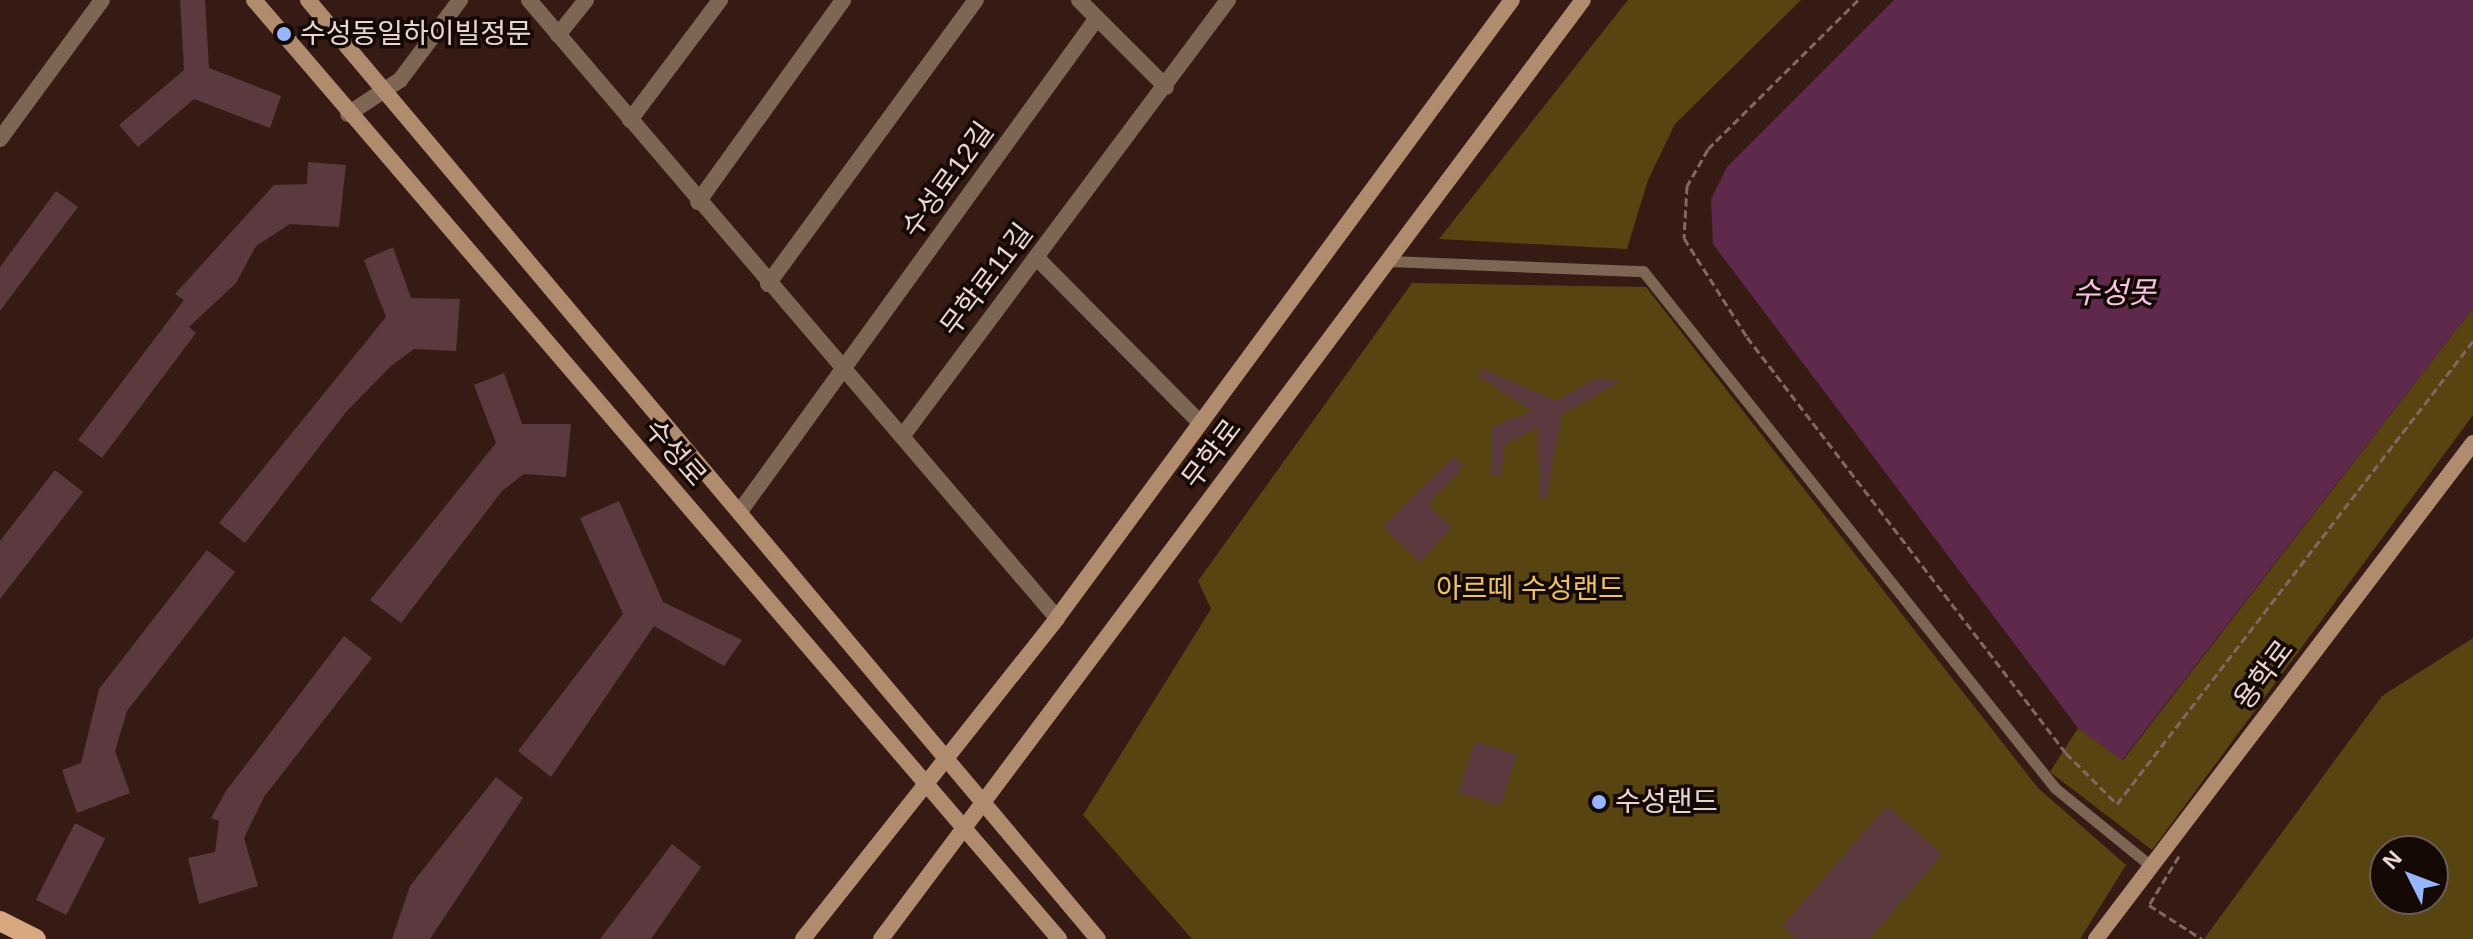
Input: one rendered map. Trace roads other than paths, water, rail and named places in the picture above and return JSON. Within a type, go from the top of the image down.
[{"type":"main road","name":"수성로","points":[[254,0],[348,114],[1059,939]]},
{"type":"main road","name":"수성로","points":[[308,0],[741,510],[1098,939]]},
{"type":"main road","name":"무학로","points":[[803,939],[1057,618],[1512,0]]},
{"type":"main road","name":"무학로","points":[[881,939],[1583,0]]},
{"type":"main road","name":"용학로","points":[[2096,939],[2473,443]]},
{"type":"main road","points":[[0,921],[36,939]]},
{"type":"street","points":[[0,139],[102,0]]},
{"type":"street","points":[[348,114],[400,80],[460,0]]},
{"type":"street","points":[[529,0],[841,372],[904,434],[1057,618]]},
{"type":"street","points":[[558,35],[586,0]]},
{"type":"street","points":[[630,120],[720,0]]},
{"type":"street","points":[[698,202],[843,0]]},
{"type":"street","points":[[768,284],[976,0]]},
{"type":"street","points":[[1079,0],[1166,87]]},
{"type":"street","name":"무학로11길","points":[[904,434],[1166,87],[1226,1]]},
{"type":"street","name":"수성로12길","points":[[741,510],[1097,18]]},
{"type":"street","name":"무학로","points":[[1037,258],[1200,423]]},
{"type":"lane","points":[[1389,261],[1643,271],[2055,788],[2151,866]]},
{"type":"water","name":"수성못","points":[[1894,0],[2473,0],[2473,308],[2122,760],[2078,728],[1713,244],[1711,199],[1727,167]]},
{"type":"place","name":"수성동일하이빌정문","points":[[284,34]]},
{"type":"place","name":"수성랜드","points":[[1599,802]]},
{"type":"park label","name":"아르떼 수성랜드","points":[[1530,589]]}]
